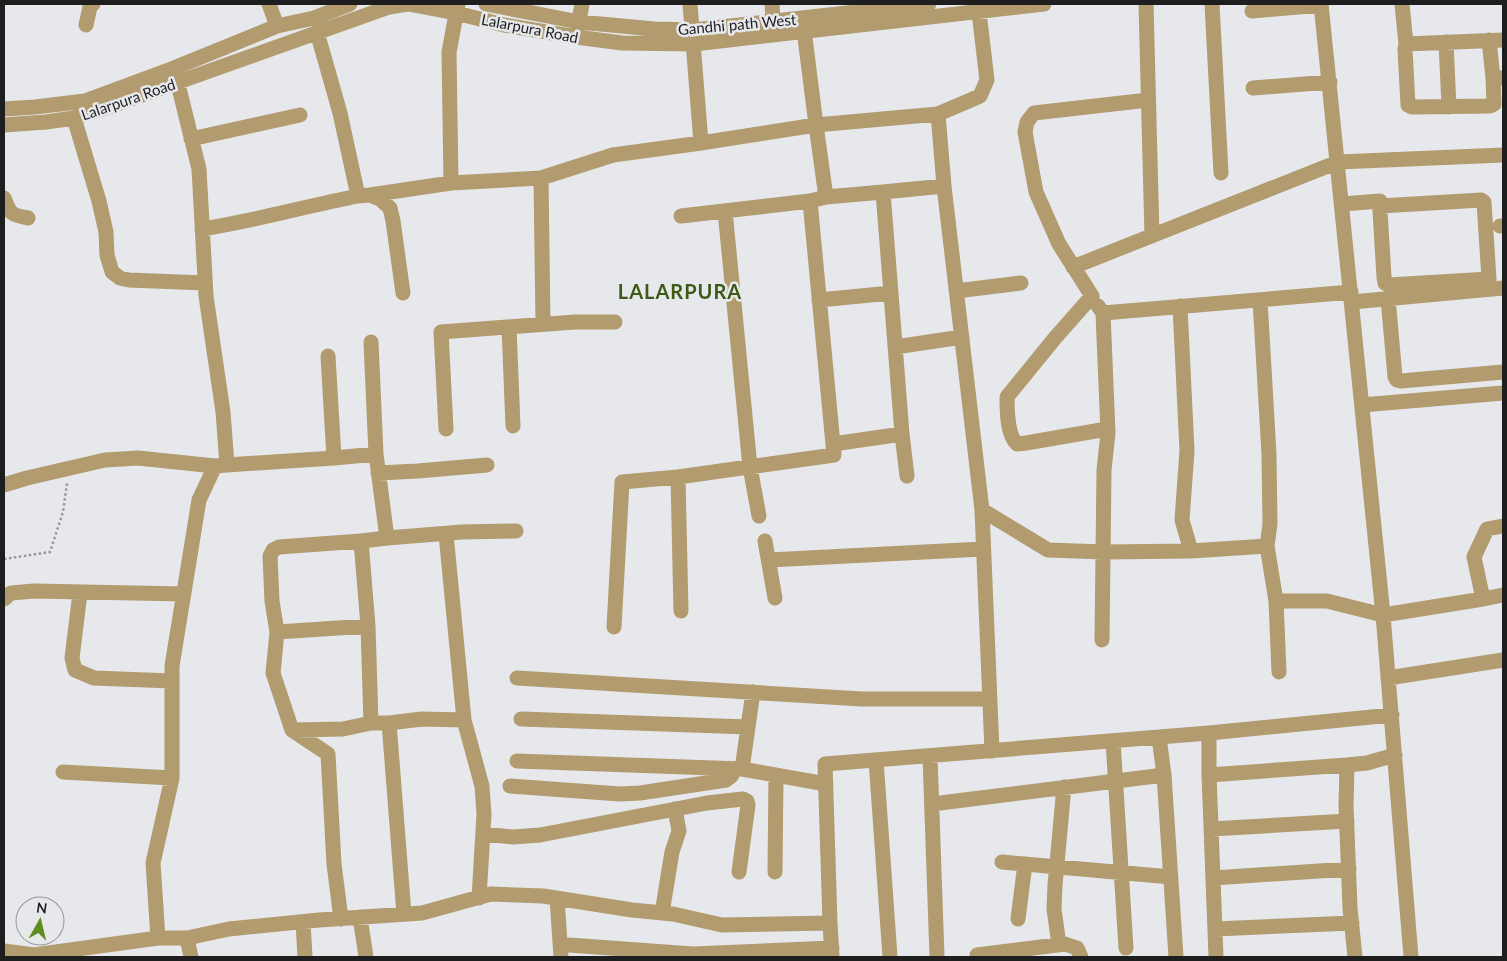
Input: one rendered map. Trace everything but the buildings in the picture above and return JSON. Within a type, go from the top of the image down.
[{"type":"street","points":[[86,24],[90,7],[93,4]]},
{"type":"street","points":[[270,4],[277,26]]},
{"type":"street","points":[[4,109],[85,101],[176,75],[277,26],[314,18],[350,4]]},
{"type":"street","name":"Lalarpura Road","points":[[4,125],[74,118],[114,105],[176,75],[317,32],[389,6],[408,4],[457,8],[504,25],[578,30]]},
{"type":"street","name":"Gandhi path West","points":[[486,4],[578,30],[654,29],[693,37],[772,21],[804,25],[853,14],[929,4]]},
{"type":"street","points":[[578,30],[582,4]]},
{"type":"street","points":[[690,4],[701,143]]},
{"type":"street","points":[[772,4],[772,21]]},
{"type":"street","points":[[853,14],[1044,4]]},
{"type":"street","points":[[1146,4],[1152,236]]},
{"type":"street","points":[[1212,4],[1221,173]]},
{"type":"street","points":[[1252,11],[1321,4],[1383,615],[1412,957]]},
{"type":"street","points":[[1402,4],[1406,44],[1408,105],[1412,107],[1449,107],[1490,106],[1494,104],[1498,78],[1496,40],[1406,44]]},
{"type":"street","points":[[452,183],[449,52],[457,8]]},
{"type":"street","points":[[202,229],[364,195],[452,183],[541,178],[613,155],[816,125],[938,114],[980,96],[987,80],[979,8]]},
{"type":"street","points":[[693,37],[804,25],[826,196]]},
{"type":"street","points":[[317,32],[364,195]]},
{"type":"street","points":[[1446,42],[1449,107]]},
{"type":"street","points":[[158,938],[153,863],[172,778],[172,666],[199,500],[221,465],[223,412],[205,283],[199,169],[176,75]]},
{"type":"street","points":[[1253,88],[1330,82]]},
{"type":"street","points":[[1102,640],[1104,470],[1107,428],[1103,313],[1059,244],[1036,192],[1025,132],[1027,122],[1034,113],[1148,100]]},
{"type":"street","points":[[938,114],[944,186],[982,510],[992,750]]},
{"type":"street","points":[[191,139],[300,115]]},
{"type":"street","points":[[74,118],[100,200],[106,232],[107,254],[112,272],[120,278],[129,280],[205,283]]},
{"type":"street","points":[[1073,267],[1338,162],[1503,155]]},
{"type":"street","points":[[541,178],[543,324]]},
{"type":"street","points":[[681,216],[810,201],[826,196],[944,186]]},
{"type":"street","points":[[883,192],[907,476]]},
{"type":"street","points":[[364,195],[380,199],[390,208],[403,293]]},
{"type":"street","points":[[4,198],[8,211],[28,218]]},
{"type":"street","points":[[1343,209],[1380,206],[1481,200],[1484,202],[1489,279],[1389,285],[1385,282],[1380,206]]},
{"type":"street","points":[[614,627],[622,482],[678,477],[834,455],[810,201]]},
{"type":"street","points":[[725,211],[750,467],[759,516]]},
{"type":"street","points":[[956,291],[1021,283]]},
{"type":"street","points":[[1103,313],[1260,300],[1351,297],[1388,298],[1503,288]]},
{"type":"street","points":[[819,300],[891,292]]},
{"type":"street","points":[[1092,296],[1007,397],[1008,420],[1012,439],[1017,444],[1107,428]]},
{"type":"street","points":[[1388,298],[1395,377],[1397,380],[1503,372]]},
{"type":"street","points":[[1260,300],[1269,454],[1270,524],[1267,546],[1276,601],[1279,672]]},
{"type":"street","points":[[1180,306],[1187,451],[1182,520],[1191,551]]},
{"type":"street","points":[[446,429],[441,332],[543,324],[615,322]]},
{"type":"street","points":[[509,327],[513,426]]},
{"type":"street","points":[[895,347],[962,337]]},
{"type":"street","points":[[371,342],[376,454],[387,538]]},
{"type":"street","points":[[328,356],[334,458]]},
{"type":"street","points":[[1362,406],[1503,392]]},
{"type":"street","points":[[833,444],[902,434]]},
{"type":"street","points":[[4,485],[105,460],[138,458],[221,465],[376,454]]},
{"type":"street","points":[[378,473],[487,465]]},
{"type":"street","points":[[678,477],[681,611]]},
{"type":"street","points":[[982,510],[1048,550],[1104,552],[1191,551],[1267,546]]},
{"type":"street","points":[[1484,599],[1474,557],[1487,529],[1503,526]]},
{"type":"street","points":[[341,919],[334,864],[328,754],[292,730],[272,673],[277,632],[272,601],[270,556],[273,550],[279,548],[387,538],[516,531]]},
{"type":"street","points":[[446,534],[464,720],[482,786],[484,814],[479,898]]},
{"type":"street","points":[[361,541],[368,626],[371,723]]},
{"type":"street","points":[[765,541],[775,598]]},
{"type":"street","points":[[769,560],[983,549]]},
{"type":"street","points":[[4,599],[11,594],[34,591],[184,594]]},
{"type":"street","points":[[80,592],[72,658],[75,670],[94,678],[172,680]]},
{"type":"street","points":[[1276,601],[1327,601],[1383,615],[1503,595]]},
{"type":"street","points":[[277,632],[368,626]]},
{"type":"street","points":[[1388,678],[1503,660]]},
{"type":"street","points":[[517,678],[862,699],[989,699]]},
{"type":"street","points":[[510,786],[620,794],[640,793],[726,780],[737,769],[748,726],[753,692]]},
{"type":"street","points":[[557,898],[565,951],[693,954],[832,953],[825,764],[1209,733],[1392,715]]},
{"type":"street","points":[[292,730],[342,729],[371,723],[422,719],[464,720]]},
{"type":"street","points":[[521,719],[748,726]]},
{"type":"street","points":[[389,723],[404,914]]},
{"type":"street","points":[[1209,733],[1216,957]]},
{"type":"street","points":[[1160,737],[1176,957]]},
{"type":"street","points":[[1113,741],[1126,948]]},
{"type":"street","points":[[930,756],[937,957]]},
{"type":"street","points":[[1209,775],[1368,763],[1395,756]]},
{"type":"street","points":[[876,760],[890,957]]},
{"type":"street","points":[[517,761],[737,769],[826,784]]},
{"type":"street","points":[[1347,765],[1350,908],[1355,957]]},
{"type":"street","points":[[63,772],[172,778]]},
{"type":"street","points":[[775,872],[776,775]]},
{"type":"street","points":[[932,804],[1164,775]]},
{"type":"street","points":[[1059,945],[1054,909],[1056,866],[1064,787]]},
{"type":"street","points":[[483,834],[513,837],[540,835],[707,803],[743,799],[747,801],[739,872]]},
{"type":"street","points":[[662,913],[672,852],[679,831],[675,810]]},
{"type":"street","points":[[1211,829],[1347,821]]},
{"type":"street","points":[[1002,862],[1171,877]]},
{"type":"street","points":[[1018,919],[1025,864]]},
{"type":"street","points":[[1213,878],[1350,869]]},
{"type":"street","points":[[4,951],[34,955],[158,938],[187,938],[229,929],[422,913],[491,894],[557,898],[673,914],[722,925],[830,923]]},
{"type":"street","points":[[360,917],[366,957]]},
{"type":"street","points":[[303,922],[305,957]]},
{"type":"street","points":[[1215,929],[1352,923]]},
{"type":"street","points":[[187,938],[191,957]]},
{"type":"street","points":[[977,955],[1066,944],[1077,948],[1080,957]]},
{"type":"path","points":[[4,559],[50,552],[64,512],[68,469]]},
{"type":"district","name":"LALARPURA","points":[[680,291]]}]
